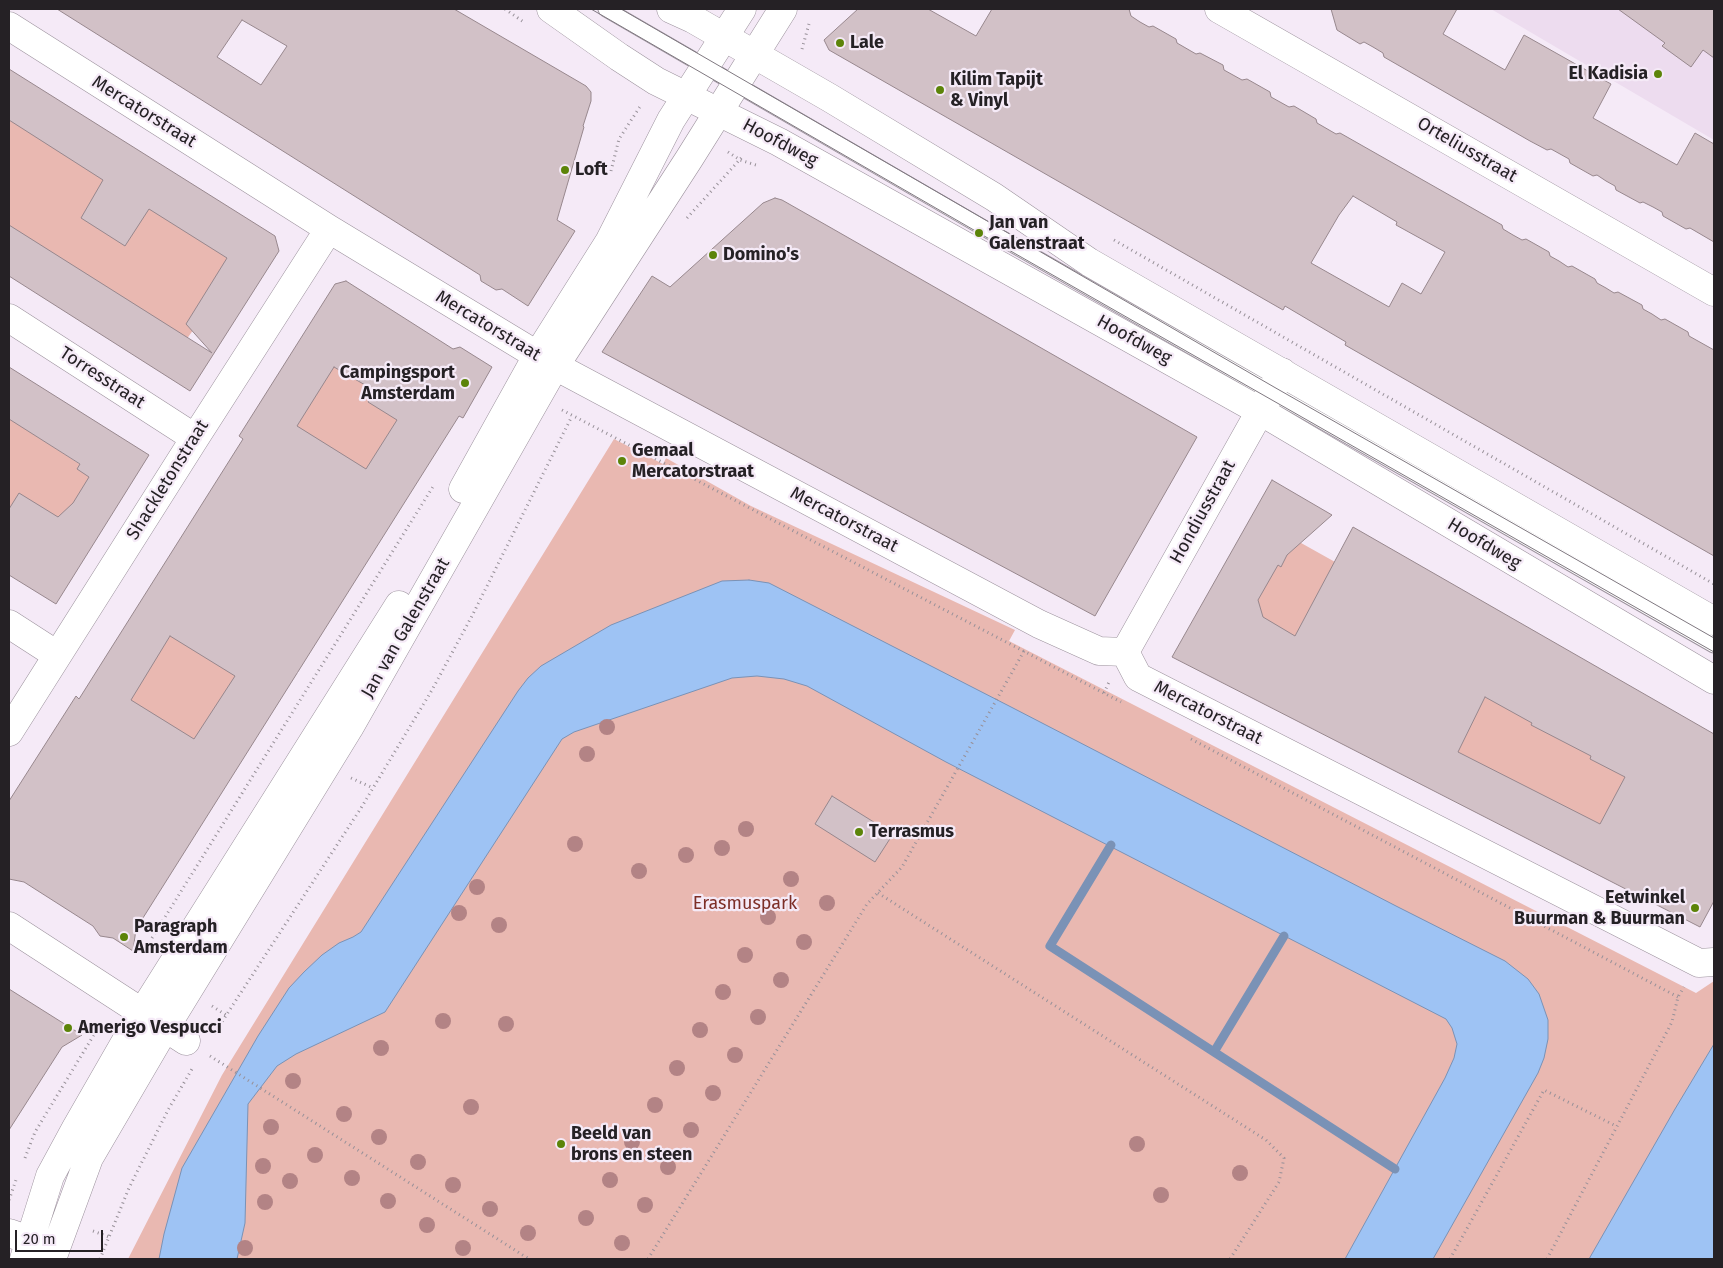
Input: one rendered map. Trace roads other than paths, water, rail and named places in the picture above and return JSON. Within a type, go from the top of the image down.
[{"type":"street","name":"Hoofdweg","points":[[551,9],[656,81],[719,111],[1271,392],[1714,621]]},
{"type":"street","name":"Hoofdweg","points":[[671,9],[693,19],[830,98],[994,197],[1089,262],[1271,392],[1714,680]]},
{"type":"street","name":"Jan van Galenstraat","points":[[53,1254],[88,1158],[188,1035],[349,728],[609,242],[671,120],[742,9]]},
{"type":"street","name":"Orteliusstraat","points":[[1219,9],[1714,292]]},
{"type":"street","name":"Jan van Galenstraat","points":[[21,1244],[50,1176],[142,1013],[409,589],[546,361],[719,111],[776,19]]},
{"type":"street","name":"Mercatorstraat","points":[[9,26],[329,229],[546,361],[1039,624],[1100,651],[1125,652],[1138,677],[1706,963]]},
{"type":"street","name":"Shackletonstraat","points":[[9,732],[329,229]]},
{"type":"street","name":"Torresstraat","points":[[9,318],[195,438]]},
{"type":"street","name":"Hondiusstraat","points":[[1125,652],[1271,392]]},
{"type":"street","points":[[9,624],[57,655]]},
{"type":"street","points":[[9,926],[142,1013],[188,1035]]},
{"type":"street","points":[[21,1244],[53,1254]]},
{"type":"lane","name":"Hoofdweg","points":[[606,9],[1714,645]]},
{"type":"water","points":[[749,580],[769,583],[1505,961],[1528,979],[1539,994],[1548,1020],[1548,1039],[1544,1058],[1538,1073],[1433,1259],[1345,1259],[1445,1078],[1454,1058],[1457,1044],[1452,1028],[1446,1019],[946,762],[807,686],[784,679],[757,676],[732,678],[574,732],[562,739],[385,1012],[296,1054],[277,1066],[248,1104],[245,1223],[237,1259],[159,1259],[182,1168],[258,1036],[289,988],[304,972],[322,955],[339,943],[361,932],[528,678],[541,666],[611,625],[722,581]]},
{"type":"water","points":[[1714,1044],[1714,1259],[1589,1259],[1675,1109]]},
{"type":"waterway","points":[[1111,845],[1050,946],[1214,1052]]},
{"type":"waterway","points":[[1284,936],[1214,1052],[1395,1169]]},
{"type":"tram line","points":[[591,9],[979,233],[1714,652]]},
{"type":"tram line","points":[[621,9],[1274,387],[1714,638]]},
{"type":"place","name":"Lale","points":[[840,43]]},
{"type":"place","name":"El Kadisia","points":[[1658,74]]},
{"type":"place","name":"Kilim Tapijt & Vinyl","points":[[940,90]]},
{"type":"place","name":"Loft","points":[[565,170]]},
{"type":"place","name":"Jan van Galenstraat","points":[[979,233]]},
{"type":"place","name":"Domino's","points":[[713,255]]},
{"type":"place","name":"Campingsport Amsterdam","points":[[465,383]]},
{"type":"place","name":"Gemaal Mercatorstraat","points":[[622,461]]},
{"type":"place","name":"Terrasmus","points":[[859,832]]},
{"type":"place","name":"Eetwinkel Buurman & Buurman","points":[[1695,908]]},
{"type":"place","name":"Paragraph Amsterdam","points":[[124,937]]},
{"type":"place","name":"Amerigo Vespucci","points":[[68,1028]]},
{"type":"place","name":"Beeld van brons en steen","points":[[561,1144]]},
{"type":"park label","name":"Erasmuspark","points":[[745,904]]}]
